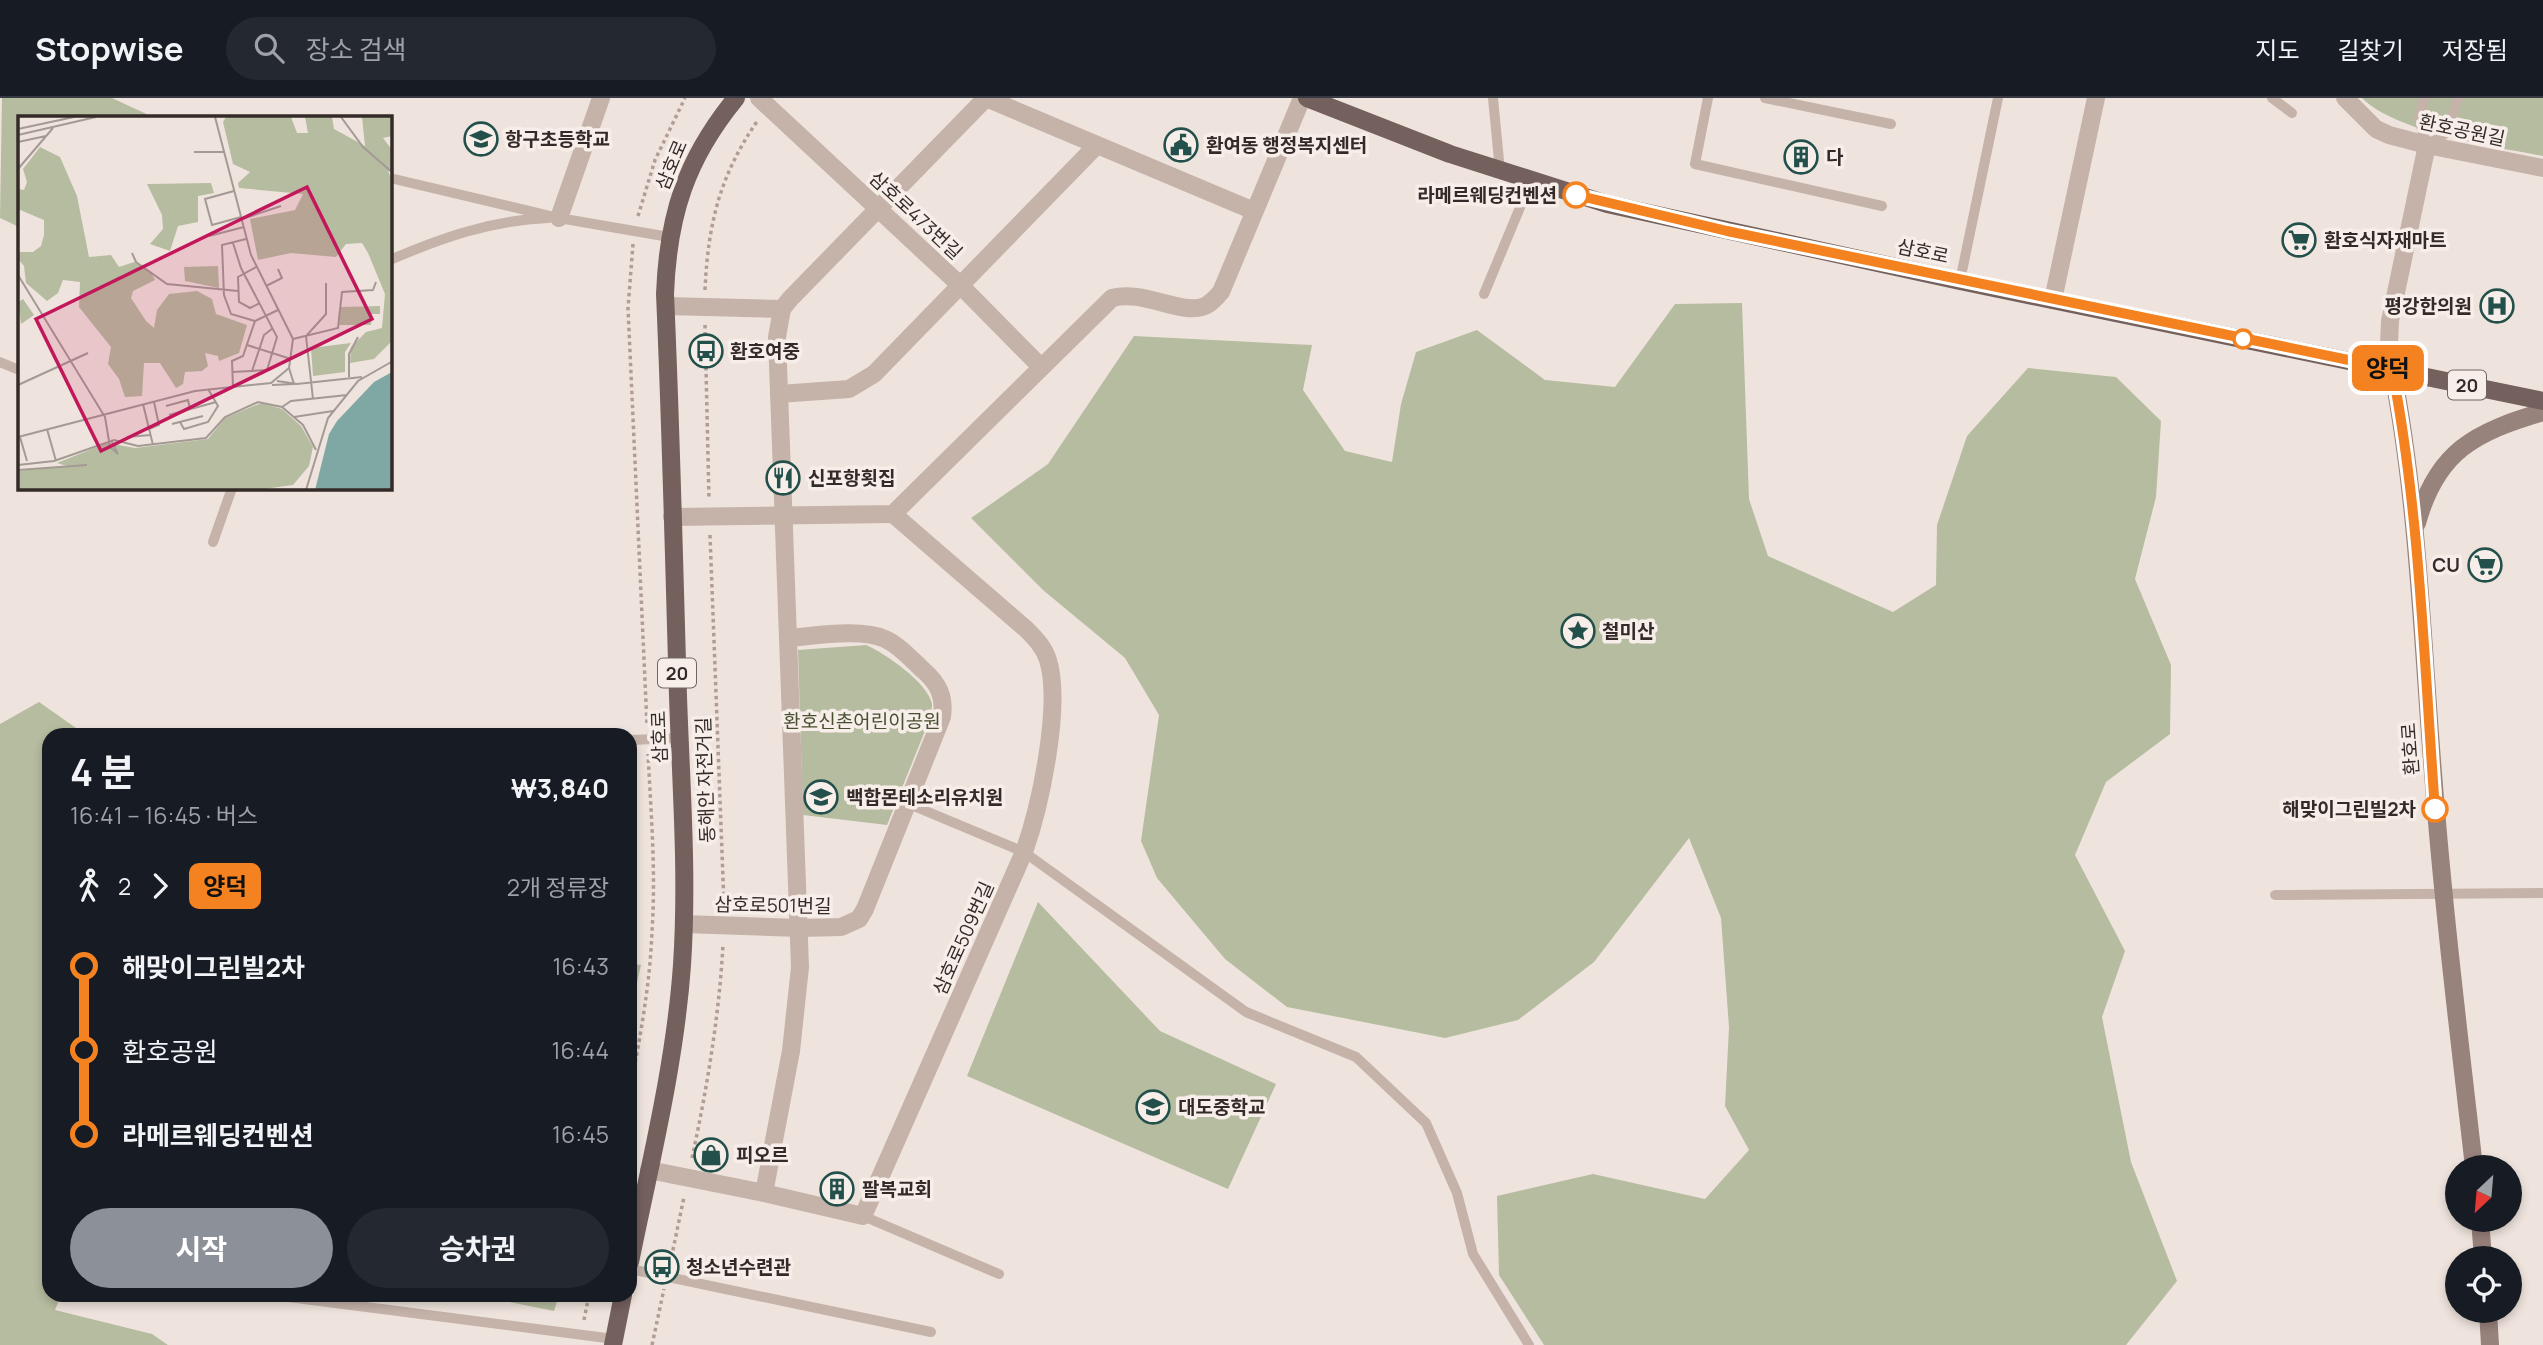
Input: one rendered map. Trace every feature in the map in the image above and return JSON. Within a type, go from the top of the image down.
[{"type":"main road","name":"삼호로","points":[[637,1228],[675,1030],[684,924],[685,853],[666,306],[669,237],[675,210],[692,163],[705,139],[736,98]]},
{"type":"main road","name":"삼호로","points":[[1305,98],[1500,171],[1607,204],[1960,281],[2543,401]]},
{"type":"main road","points":[[613,1342],[622,1302]]},
{"type":"street","points":[[559,218],[601,98]]},
{"type":"street","points":[[764,1193],[791,1051],[797,1003],[800,928],[782,514],[777,337],[782,309],[986,98],[1254,211]]},
{"type":"street","points":[[672,517],[893,514],[1112,298],[1123,295],[1137,296],[1190,308],[1203,308],[1213,302],[1221,292],[1305,98]]},
{"type":"street","points":[[2053,300],[2096,98]]},
{"type":"street","name":"환호공원길","points":[[2345,98],[2376,129],[2402,139],[2543,168]]},
{"type":"street","name":"삼호로473번길","points":[[764,102],[960,285],[1041,367]]},
{"type":"street","points":[[2392,369],[2390,321],[2427,145]]},
{"type":"street","points":[[779,394],[849,390],[874,374],[1096,146]]},
{"type":"street","points":[[666,306],[782,309]]},
{"type":"street","name":"환호로","points":[[2392,369],[2402,427],[2414,533],[2442,892],[2473,1155]]},
{"type":"street","points":[[2414,533],[2424,497],[2433,479],[2465,445],[2493,430],[2543,412]]},
{"type":"street","name":"삼호로509번길","points":[[863,1216],[1024,852],[1039,800],[1053,692],[1047,657],[1040,643],[893,514]]},
{"type":"street","name":"삼호로501번길","points":[[684,924],[841,927],[859,919],[909,804],[942,717],[944,703],[932,678],[884,638],[857,634],[788,638]]},
{"type":"street","points":[[649,1170],[863,1216]]},
{"type":"street","points":[[2489,1323],[2490,1345]]},
{"type":"lane","points":[[1493,98],[1500,171]]},
{"type":"lane","points":[[1708,98],[1695,164],[1882,206]]},
{"type":"lane","points":[[1765,98],[1891,124]]},
{"type":"lane","points":[[1960,281],[1998,98]]},
{"type":"lane","points":[[2272,98],[2292,113]]},
{"type":"lane","points":[[2424,98],[2419,119],[2427,145],[2448,132],[2458,98]]},
{"type":"lane","points":[[392,178],[559,218],[669,237]]},
{"type":"lane","points":[[1484,294],[1531,181]]},
{"type":"lane","points":[[392,259],[464,231],[525,219],[559,218]]},
{"type":"lane","points":[[0,362],[18,370]]},
{"type":"lane","points":[[213,542],[231,490]]},
{"type":"lane","points":[[637,740],[680,738]]},
{"type":"lane","points":[[909,804],[1024,852],[1246,1012],[1356,1058],[1426,1123],[1457,1193],[1473,1254],[1529,1345]]},
{"type":"lane","points":[[2275,895],[2543,893]]},
{"type":"lane","points":[[863,1216],[999,1275]]},
{"type":"lane","points":[[637,1270],[931,1332]]},
{"type":"lane","points":[[324,1302],[613,1342]]},
{"type":"path","points":[[637,1048],[647,988],[654,884],[628,308],[629,265],[643,196],[655,160],[685,98]]},
{"type":"path","name":"동해안 자전거길","points":[[652,1345],[707,1087],[721,980],[724,925],[704,307],[710,230],[717,198],[764,102]]},
{"type":"green space","points":[[2,98],[112,98],[151,116],[18,116],[18,227],[0,218]]},
{"type":"green space","points":[[2362,98],[2543,98],[2543,156],[2474,143],[2421,129],[2377,110]]},
{"type":"green space","points":[[1742,303],[1749,499],[1768,556],[1893,612],[1936,585],[1937,525],[1967,436],[2028,368],[2116,377],[2161,421],[2156,497],[2135,579],[2171,665],[2170,734],[2106,782],[2075,855],[2125,951],[2102,1017],[2131,1162],[2177,1281],[2126,1345],[1544,1345],[1499,1275],[1497,1196],[1593,1174],[1705,1199],[1749,1150],[1725,1106],[1729,1027],[1721,918],[1689,838],[1594,962],[1518,1020],[1445,1038],[1287,1007],[1225,959],[1157,878],[1141,841],[1159,715],[1125,658],[1043,590],[971,518],[1048,464],[1134,336],[1312,345],[1303,390],[1345,451],[1392,462],[1401,404],[1416,352],[1477,330],[1545,380],[1615,387],[1675,304]]},
{"type":"green space","name":"환호신촌어린이공원","points":[[866,645],[894,662],[923,687],[932,704],[931,716],[887,825],[803,815],[798,650]]},
{"type":"green space","points":[[39,702],[76,728],[42,728],[42,1302],[58,1302],[55,1310],[152,1334],[168,1345],[0,1345],[0,724]]},
{"type":"green space","points":[[1038,902],[1160,1031],[1276,1084],[1228,1189],[967,1076]]},
{"type":"green space","points":[[637,965],[641,965],[637,983]]},
{"type":"green space","points":[[510,1302],[557,1302],[554,1311]]},
{"type":"bus line","name":"양덕","points":[[1576,195],[1727,231],[2392,369],[2402,427],[2414,533],[2435,809]]},
{"type":"place","name":"항구초등학교","points":[[481,139]]},
{"type":"place","name":"환여동 행정복지센터","points":[[1181,145]]},
{"type":"place","name":"다","points":[[1801,157]]},
{"type":"place","name":"라메르웨딩컨벤션","points":[[1576,195]]},
{"type":"place","name":"환호식자재마트","points":[[2299,240]]},
{"type":"place","name":"평강한의원","points":[[2497,306]]},
{"type":"place","name":"환호여중","points":[[706,351]]},
{"type":"place","name":"신포항횟집","points":[[783,478]]},
{"type":"place","name":"CU","points":[[2485,565]]},
{"type":"place","name":"철미산","points":[[1578,631]]},
{"type":"place","name":"백합몬테소리유치원","points":[[821,797]]},
{"type":"place","name":"해맞이그린빌2차","points":[[2435,809]]},
{"type":"place","name":"대도중학교","points":[[1153,1107]]},
{"type":"place","name":"피오르","points":[[711,1155]]},
{"type":"place","name":"팔복교회","points":[[837,1189]]},
{"type":"place","name":"청소년수련관","points":[[662,1267]]}]
